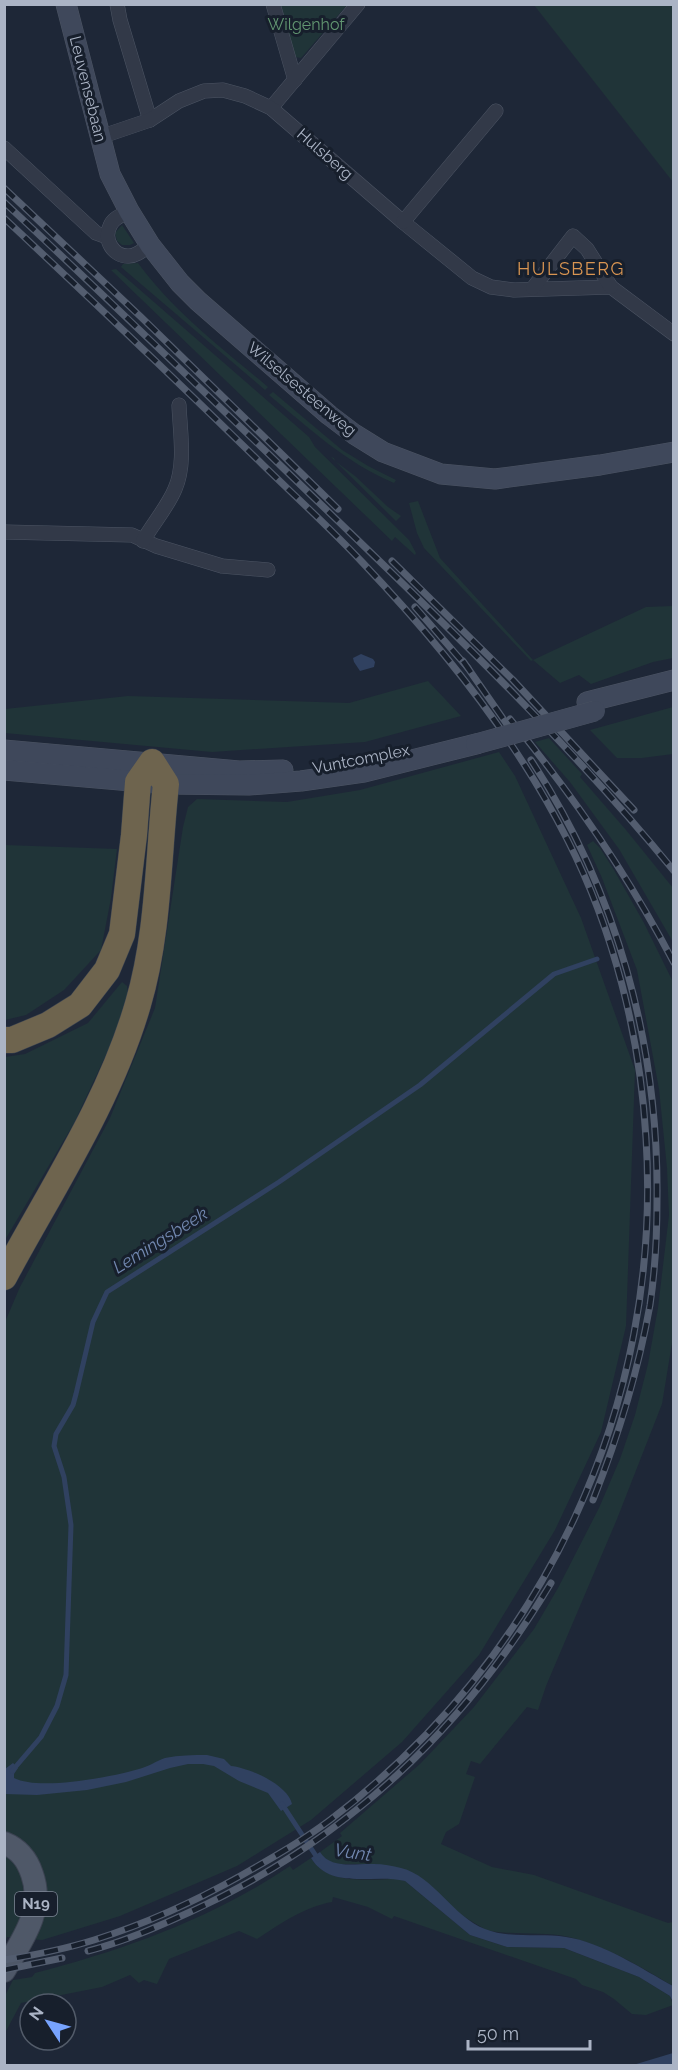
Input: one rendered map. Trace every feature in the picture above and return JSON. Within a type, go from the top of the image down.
[{"type":"highway","points":[[4,1041],[48,1025],[80,1005],[106,970],[122,934],[134,835],[145,772],[166,784],[152,939],[139,1002],[124,1048],[106,1090],[4,1277]]},
{"type":"main road","name":"N19","points":[[4,1843],[20,1852],[29,1864],[36,1883],[37,1896],[34,1914],[26,1933],[4,1971]]},
{"type":"street","name":"Leuvensebaan","points":[[66,4],[110,174]]},
{"type":"street","points":[[117,4],[150,120]]},
{"type":"street","points":[[273,4],[295,80]]},
{"type":"street","points":[[272,108],[358,4]]},
{"type":"street","name":"Hulsberg","points":[[100,137],[150,120],[192,94],[224,90],[245,96],[272,108],[403,222],[472,278],[491,287],[514,290],[611,287]]},
{"type":"street","points":[[403,222],[496,111]]},
{"type":"street","points":[[4,148],[96,233],[107,237]]},
{"type":"street","name":"Wilselsesteenweg","points":[[110,174],[150,245],[180,283],[329,415],[383,452],[441,474],[495,479],[600,465],[674,452]]},
{"type":"street","points":[[129,211],[115,218],[109,226],[107,237],[110,247],[114,252],[128,256],[135,255],[150,245]]},
{"type":"street","points":[[533,288],[573,236],[587,249],[611,287],[674,334]]},
{"type":"street","points":[[143,541],[170,500],[179,477],[181,458],[179,405]]},
{"type":"street","points":[[4,532],[132,535],[143,541],[222,566],[268,570]]},
{"type":"street","name":"Vuntcomplex","points":[[166,784],[249,785],[301,781],[364,772],[591,707],[674,680]]},
{"type":"street","name":"Vuntcomplex","points":[[591,707],[674,691]]},
{"type":"street","name":"Vuntcomplex","points":[[4,770],[145,772],[312,769],[367,761],[474,740]]},
{"type":"street","name":"Vuntcomplex","points":[[4,750],[145,772]]},
{"type":"green space","name":"Wilgenhof","points":[[278,5],[347,5],[301,58],[295,57]]},
{"type":"green space","points":[[534,5],[673,5],[673,182]]},
{"type":"green space","points":[[122,225],[134,243],[122,245],[117,241],[115,233]]},
{"type":"green space","points":[[138,263],[167,298],[216,344],[268,387],[265,390],[121,267],[123,264]]},
{"type":"green space","points":[[116,269],[309,437],[315,447],[409,540],[415,555],[395,537],[392,541],[111,270]]},
{"type":"green space","points":[[273,392],[342,450],[396,480],[394,483],[376,475],[328,444],[269,395]]},
{"type":"green space","points":[[335,461],[388,507],[401,516],[396,521]]},
{"type":"green space","points":[[418,501],[440,558],[533,660],[531,661],[424,548],[417,533],[409,503]]},
{"type":"green space","points":[[673,606],[673,658],[653,662],[591,684],[579,675],[560,683],[533,660],[646,607]]},
{"type":"green space","points":[[428,681],[461,716],[365,742],[212,752],[5,733],[5,709],[128,696],[349,703]]},
{"type":"green space","points":[[673,707],[673,754],[617,758],[590,730]]},
{"type":"green space","points":[[549,738],[582,774],[580,777],[673,888],[673,942],[619,849],[570,782],[535,742]]},
{"type":"green space","points":[[499,752],[515,776],[581,918],[635,1070],[626,1326],[601,1432],[555,1530],[479,1655],[402,1742],[311,1820],[237,1866],[120,1916],[42,1940],[7,1937],[5,1942],[5,1322],[20,1287],[110,1118],[155,1008],[188,807],[197,799],[287,802],[360,790]]},
{"type":"green space","points":[[593,841],[614,870],[644,923],[673,982],[673,1337],[662,1404],[538,1710],[527,1707],[480,1764],[471,1761],[466,1774],[475,1777],[459,1824],[446,1832],[441,1844],[492,1867],[534,1875],[668,1923],[673,1922],[673,1986],[623,1958],[583,1941],[559,1935],[486,1930],[377,1864],[330,1862],[320,1852],[342,1836],[340,1833],[420,1764],[474,1707],[534,1629],[599,1508],[620,1459],[635,1415],[648,1364],[658,1308],[669,1215],[667,1168],[659,1089],[637,970],[587,845]]},
{"type":"green space","points":[[5,845],[117,849],[101,950],[64,990],[26,1015],[5,1020]]},
{"type":"green space","points":[[122,982],[127,986],[128,995],[120,1025],[74,1123],[5,1240],[5,1057],[25,1054],[88,1023]]},
{"type":"green space","points":[[311,1858],[318,1867],[338,1877],[405,1881],[470,1935],[507,1947],[564,1948],[639,1977],[670,1996],[673,2005],[646,2015],[632,2014],[603,1992],[582,1985],[576,1979],[394,1916],[392,1919],[368,1907],[333,1897],[332,1902],[302,1912],[257,1939],[239,1931],[169,1959],[157,1984],[144,1980],[139,1983],[130,1975],[102,1987],[77,1992],[18,1992],[18,2009],[5,2033],[5,1996],[13,1980],[32,1977],[35,1973],[134,1943],[199,1917],[261,1885],[290,1866],[293,1870]]},
{"type":"water","points":[[361,654],[373,659],[374,667],[360,671],[353,658]]},
{"type":"water","points":[[207,1755],[224,1759],[231,1766],[258,1774],[276,1784],[289,1797],[292,1804],[281,1811],[268,1793],[239,1781],[214,1766],[203,1764],[188,1764],[170,1768],[126,1782],[87,1790],[37,1795],[5,1794],[5,1769],[13,1763],[18,1768],[14,1778],[25,1782],[57,1783],[127,1772],[170,1757]]},
{"type":"water","points":[[320,1852],[325,1858],[337,1863],[384,1865],[413,1872],[424,1879],[463,1916],[485,1929],[504,1934],[566,1937],[594,1944],[673,1986],[673,2002],[670,1996],[639,1977],[564,1948],[507,1947],[470,1935],[405,1881],[341,1878],[320,1868],[311,1858]]},
{"type":"water","points":[[673,2053],[673,2065],[633,2065]]},
{"type":"waterway","name":"Lemingsbeek","points":[[12,1771],[41,1737],[57,1706],[66,1675],[71,1525],[64,1477],[54,1446],[56,1434],[73,1405],[93,1322],[107,1292],[279,1182],[420,1085],[554,974],[597,959]]},
{"type":"waterway","name":"Vunt","points":[[282,1804],[318,1859]]},
{"type":"railway","points":[[4,188],[141,317],[338,509]]},
{"type":"railway","points":[[4,202],[468,648],[553,734],[635,824],[674,871]]},
{"type":"railway","points":[[4,218],[167,372],[362,562],[420,626],[475,693],[547,801],[584,874],[598,910],[622,984],[631,1022],[643,1099],[646,1138],[646,1237],[634,1335],[610,1429],[574,1519],[528,1604],[472,1683],[405,1755],[330,1820],[276,1856],[207,1894],[132,1927],[72,1946],[4,1960]]},
{"type":"railway","points":[[392,561],[513,680],[634,810]]},
{"type":"railway","points":[[415,607],[468,668]]},
{"type":"railway","points":[[463,661],[513,733]]},
{"type":"railway","points":[[510,719],[556,777],[619,867],[674,963]]},
{"type":"railway","points":[[531,760],[561,810],[587,862],[609,916],[627,971],[641,1027],[656,1143],[657,1227],[650,1305],[640,1355],[626,1404],[593,1500]]},
{"type":"railway","points":[[88,1951],[152,1929],[247,1883],[300,1851],[350,1815],[396,1776],[440,1733],[480,1686],[517,1636],[551,1583]]},
{"type":"railway","points":[[4,1970],[62,1958]]},
{"type":"district","name":"HULSBERG","points":[[571,268]]}]
